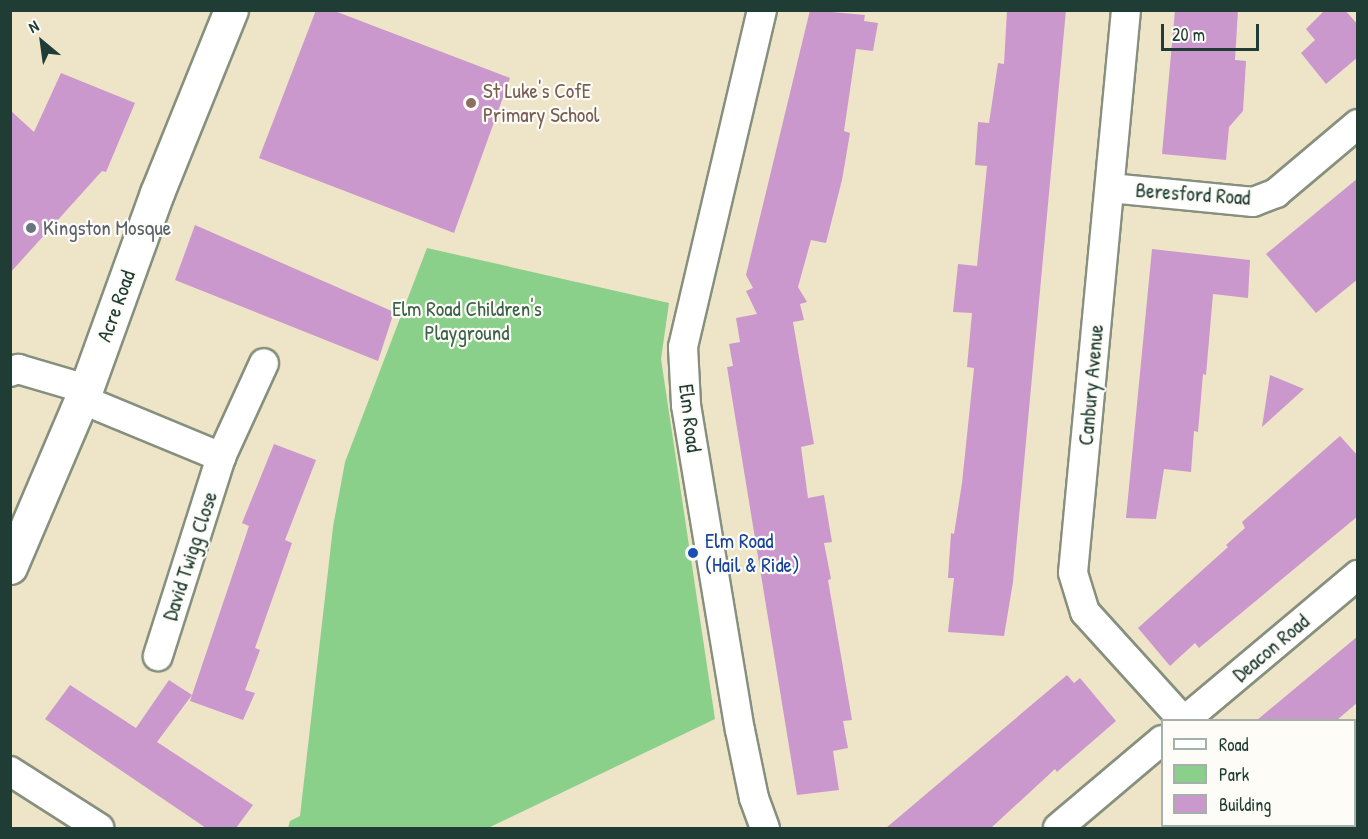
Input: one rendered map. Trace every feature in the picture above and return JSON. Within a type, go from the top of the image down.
[{"type":"street","name":"Acre Road","points":[[10,567],[83,394],[157,194],[231,10]]},
{"type":"street","name":"Elm Road","points":[[762,10],[683,347],[686,405],[740,730],[754,798],[765,828]]},
{"type":"street","name":"Canbury Avenue","points":[[1126,10],[1074,573],[1086,612],[1183,719]]},
{"type":"street","name":"Beresford Road","points":[[1110,188],[1253,202],[1276,193],[1358,124]]},
{"type":"street","name":"David Twigg Close","points":[[158,656],[221,457],[264,363]]},
{"type":"street","points":[[10,372],[18,369],[83,394],[221,457]]},
{"type":"street","name":"Deacon Road","points":[[1185,719],[1358,575]]},
{"type":"street","points":[[1058,828],[1161,741]]},
{"type":"street","points":[[10,771],[99,828]]},
{"type":"green space","name":"Elm Road Children's Playground","points":[[427,248],[669,303],[661,359],[715,719],[488,828],[288,828],[290,821],[300,816],[333,527],[345,462]]},
{"type":"building","points":[[316,10],[332,10],[510,78],[454,233],[259,158]]},
{"type":"building","points":[[810,10],[865,15],[864,21],[878,23],[873,51],[856,49],[844,131],[850,133],[842,180],[826,243],[811,240],[798,287],[807,302],[800,304],[804,320],[793,322],[814,444],[801,447],[808,498],[824,495],[832,542],[824,543],[831,579],[828,580],[852,720],[843,721],[848,748],[833,751],[839,790],[797,795],[727,367],[733,366],[729,344],[740,342],[736,318],[757,314],[746,291],[753,288],[746,275]]},
{"type":"building","points":[[1007,10],[1066,10],[1013,582],[1004,636],[948,632],[954,578],[948,578],[951,533],[954,534],[962,483],[974,368],[967,367],[972,313],[953,312],[958,264],[977,266],[987,166],[975,165],[978,122],[989,123],[998,63],[1004,64]]},
{"type":"building","points":[[1175,10],[1238,10],[1235,60],[1246,61],[1243,111],[1229,127],[1226,160],[1162,154]]},
{"type":"building","points":[[1325,10],[1345,10],[1358,25],[1358,57],[1326,84],[1301,53],[1315,40],[1306,29]]},
{"type":"building","points":[[61,73],[135,103],[106,172],[102,171],[10,273],[10,110],[34,132]]},
{"type":"building","points":[[1358,178],[1358,279],[1316,313],[1266,254]]},
{"type":"building","points":[[195,225],[394,312],[378,361],[175,280]]},
{"type":"building","points":[[1152,249],[1250,260],[1248,298],[1213,294],[1206,375],[1203,374],[1198,432],[1194,431],[1191,472],[1164,469],[1156,519],[1126,518]]},
{"type":"building","points":[[1270,375],[1304,389],[1262,427]]},
{"type":"building","points":[[1340,436],[1358,456],[1358,516],[1199,648],[1195,643],[1170,666],[1138,628],[1228,547],[1226,545],[1245,528],[1242,522]]},
{"type":"building","points":[[274,444],[316,460],[285,540],[292,543],[255,648],[260,650],[245,690],[255,693],[243,720],[190,701],[249,526],[242,523]]},
{"type":"building","points":[[1358,636],[1358,702],[1338,719],[1258,719]]},
{"type":"building","points":[[1067,675],[1074,683],[1080,678],[1116,721],[1057,772],[1055,769],[991,828],[886,828]]},
{"type":"building","points":[[169,680],[192,695],[157,742],[253,805],[236,828],[206,828],[45,719],[70,685],[136,728]]},
{"type":"place","name":"St Luke's CofE Primary School","points":[[471,103]]},
{"type":"place","name":"Kingston Mosque","points":[[31,228]]},
{"type":"place","name":"Elm Road (Hail & Ride)","points":[[693,553]]}]
